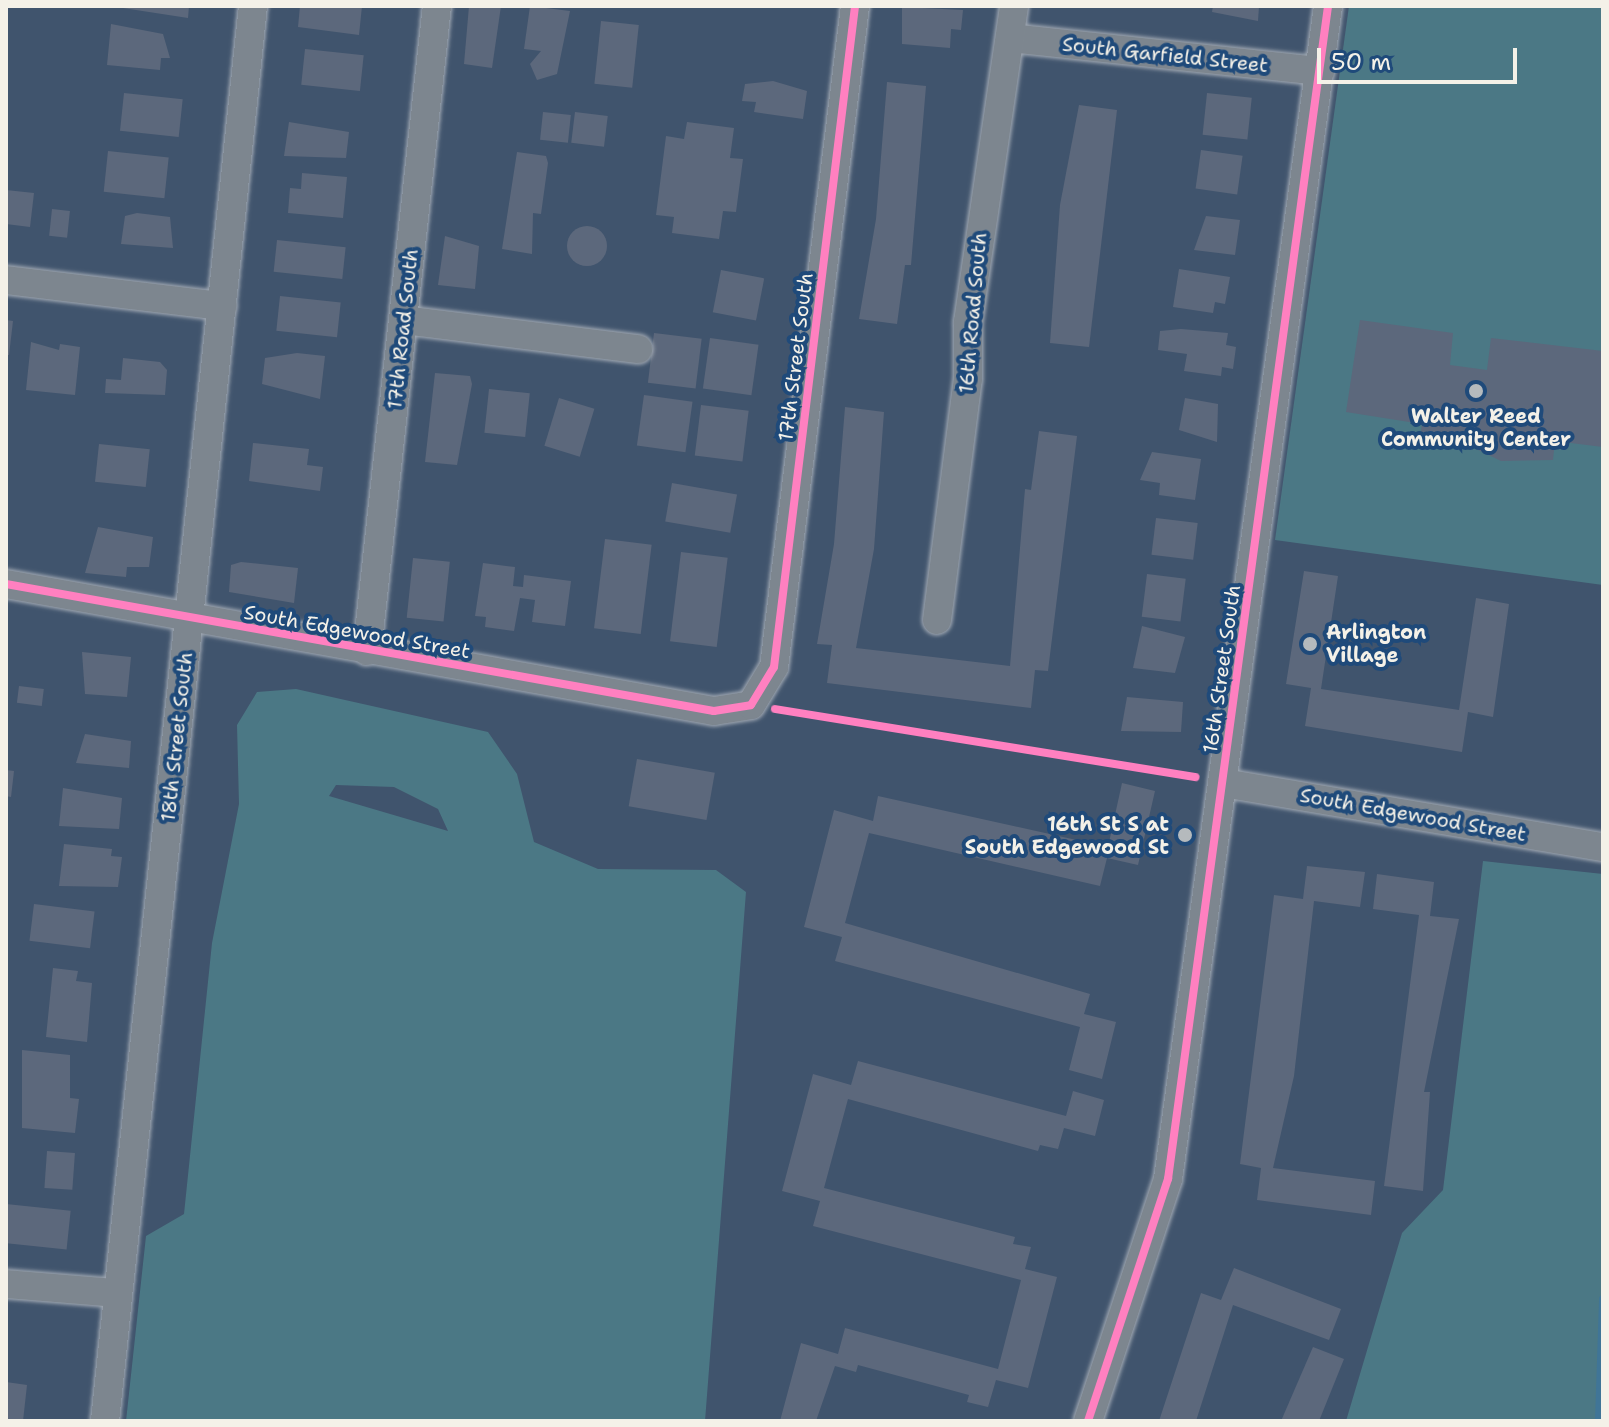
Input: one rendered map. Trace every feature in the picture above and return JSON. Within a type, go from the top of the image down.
[{"type":"street","name":"18th Street South","points":[[105,1421],[253,6]]},
{"type":"street","name":"17th Road South","points":[[367,651],[437,6]]},
{"type":"street","name":"17th Street South","points":[[751,705],[774,667],[855,6]]},
{"type":"street","name":"16th Road South","points":[[937,620],[968,379],[968,322],[1014,6]]},
{"type":"street","name":"16th Street South","points":[[1088,1421],[1163,1209],[1328,6]]},
{"type":"street","name":"South Garfield Street","points":[[1010,38],[1320,71]]},
{"type":"street","points":[[6,280],[222,306]]},
{"type":"street","points":[[404,320],[638,349]]},
{"type":"street","name":"South Edgewood Street","points":[[6,584],[714,711],[751,705]]},
{"type":"street","name":"South Edgewood Street","points":[[1223,783],[1603,847]]},
{"type":"street","points":[[6,1284],[116,1293]]},
{"type":"shaded area","points":[[1349,6],[1603,6],[1603,585],[1275,540]]},
{"type":"shaded area","points":[[296,689],[488,732],[517,774],[534,842],[598,869],[716,870],[746,892],[705,1421],[126,1421],[146,1236],[184,1214],[212,943],[239,804],[237,725],[257,692]],"holes":[[[336,785],[394,787],[438,809],[448,831],[329,796]]]},
{"type":"shaded area","points":[[1483,861],[1603,874],[1603,1421],[1346,1421],[1402,1233],[1443,1190]]},
{"type":"building","points":[[110,6],[189,6],[188,18]]},
{"type":"building","points":[[300,6],[362,6],[359,35],[298,27]]},
{"type":"building","points":[[469,6],[501,6],[492,68],[464,64]]},
{"type":"building","points":[[530,6],[570,11],[557,74],[537,80],[530,64],[541,51],[524,49]]},
{"type":"building","points":[[1213,6],[1259,6],[1258,21],[1212,12]]},
{"type":"building","points":[[902,7],[963,10],[961,30],[951,29],[950,48],[902,44]]},
{"type":"building","points":[[601,21],[639,25],[632,88],[594,84]]},
{"type":"building","points":[[111,24],[163,34],[170,58],[161,58],[160,70],[107,65]]},
{"type":"building","points":[[305,49],[364,55],[360,91],[301,85]]},
{"type":"building","points":[[773,81],[807,91],[803,119],[754,112],[756,102],[742,101],[745,84]]},
{"type":"building","points":[[887,82],[926,86],[911,265],[905,265],[897,324],[859,319],[876,219]]},
{"type":"building","points":[[124,93],[183,99],[179,137],[120,131]]},
{"type":"building","points":[[1207,93],[1252,98],[1247,139],[1203,135]]},
{"type":"building","points":[[1079,105],[1117,110],[1089,347],[1050,343],[1060,205]]},
{"type":"building","points":[[543,112],[571,115],[568,143],[540,140]]},
{"type":"building","points":[[575,112],[608,116],[604,147],[571,143]]},
{"type":"building","points":[[289,122],[349,132],[346,158],[284,156]]},
{"type":"building","points":[[687,122],[734,128],[730,158],[743,159],[736,212],[723,211],[719,239],[672,233],[674,217],[656,215],[666,136],[684,139]]},
{"type":"building","points":[[1201,150],[1243,156],[1237,194],[1196,189]]},
{"type":"building","points":[[108,151],[169,157],[164,198],[104,192]]},
{"type":"building","points":[[517,152],[546,156],[548,163],[541,214],[533,213],[532,254],[502,249]]},
{"type":"building","points":[[302,173],[347,177],[343,218],[288,213],[290,188],[301,189]]},
{"type":"building","points":[[6,190],[34,193],[30,227],[6,224]]},
{"type":"building","points":[[52,209],[70,211],[67,238],[49,236]]},
{"type":"building","points":[[137,213],[170,217],[173,248],[121,244],[125,216]]},
{"type":"building","points":[[1206,216],[1240,220],[1235,255],[1194,250]]},
{"type":"building","points":[[587,226],[601,232],[607,246],[601,260],[587,266],[573,260],[567,246],[573,232]]},
{"type":"building","points":[[445,236],[479,246],[475,289],[438,285]]},
{"type":"building","points":[[277,240],[346,247],[342,279],[274,272]]},
{"type":"building","points":[[1179,269],[1230,277],[1225,304],[1215,302],[1213,313],[1173,307]]},
{"type":"building","points":[[721,270],[764,278],[756,321],[713,312]]},
{"type":"building","points":[[280,296],[341,302],[337,337],[276,331]]},
{"type":"building","points":[[6,320],[13,321],[9,355],[6,355]]},
{"type":"building","name":"Walter Reed Community Center","points":[[1360,320],[1453,333],[1450,365],[1487,370],[1491,338],[1603,351],[1603,447],[1555,441],[1553,460],[1501,461],[1462,442],[1420,436],[1422,424],[1346,412]]},
{"type":"building","points":[[1181,329],[1228,333],[1226,345],[1236,347],[1233,369],[1222,367],[1221,376],[1184,371],[1187,354],[1158,350],[1160,331]]},
{"type":"building","points":[[654,333],[702,339],[696,388],[648,383]]},
{"type":"building","points":[[710,338],[759,345],[751,395],[703,389]]},
{"type":"building","points":[[31,342],[59,350],[60,344],[80,347],[75,395],[26,390]]},
{"type":"building","points":[[297,353],[325,356],[320,399],[262,384],[265,358]]},
{"type":"building","points":[[123,358],[160,362],[167,370],[165,395],[105,393],[106,379],[121,380]]},
{"type":"building","points":[[435,373],[470,376],[472,384],[457,465],[425,462]]},
{"type":"building","points":[[489,389],[530,393],[525,437],[484,433]]},
{"type":"building","points":[[644,395],[693,402],[685,452],[637,446]]},
{"type":"building","points":[[559,398],[594,409],[580,457],[544,446]]},
{"type":"building","points":[[1185,398],[1218,404],[1217,442],[1179,430]]},
{"type":"building","points":[[701,405],[749,411],[742,461],[695,456]]},
{"type":"building","points":[[845,407],[884,412],[874,549],[856,648],[1010,666],[1025,489],[1031,490],[1039,431],[1077,436],[1048,671],[1035,670],[1031,708],[827,683],[832,645],[817,644],[834,544]]},
{"type":"building","points":[[253,443],[309,449],[307,465],[323,467],[320,491],[249,481]]},
{"type":"building","points":[[99,444],[150,449],[146,487],[95,482]]},
{"type":"building","points":[[1152,452],[1201,459],[1195,500],[1159,495],[1160,483],[1140,480]]},
{"type":"building","points":[[672,483],[737,494],[730,533],[665,521]]},
{"type":"building","points":[[1156,518],[1198,523],[1193,560],[1151,555]]},
{"type":"building","points":[[98,527],[153,537],[149,567],[127,567],[126,577],[85,573]]},
{"type":"building","points":[[605,539],[652,545],[641,634],[594,628]]},
{"type":"building","points":[[681,552],[728,558],[717,647],[670,641]]},
{"type":"building","points":[[413,558],[450,562],[444,622],[407,618]]},
{"type":"building","points":[[241,562],[298,568],[294,603],[229,592],[231,565]]},
{"type":"building","points":[[483,563],[515,567],[513,586],[523,587],[524,575],[571,581],[565,626],[532,622],[535,600],[520,598],[514,631],[485,627],[486,617],[475,616]]},
{"type":"building","name":"Arlington Village","points":[[1304,571],[1338,576],[1321,689],[1459,710],[1476,598],[1509,604],[1493,717],[1468,712],[1462,752],[1305,726],[1311,688],[1286,684]]},
{"type":"building","points":[[1147,574],[1186,579],[1180,621],[1142,617]]},
{"type":"building","points":[[1142,626],[1185,637],[1175,673],[1133,668]]},
{"type":"building","points":[[82,652],[131,657],[127,697],[85,694]]},
{"type":"building","points":[[19,686],[44,689],[42,706],[17,703]]},
{"type":"building","points":[[1127,697],[1183,702],[1181,732],[1121,731]]},
{"type":"building","points":[[85,734],[131,741],[129,768],[76,763]]},
{"type":"building","points":[[637,759],[715,773],[706,820],[629,806]]},
{"type":"building","points":[[6,770],[14,771],[11,797],[6,796]]},
{"type":"building","points":[[1122,783],[1155,791],[1138,865],[1107,858],[1100,886],[869,833],[845,923],[1090,994],[1084,1014],[1116,1022],[1102,1079],[1069,1070],[1080,1027],[835,961],[842,937],[804,927],[834,810],[873,821],[878,796],[1108,847]]},
{"type":"building","points":[[63,788],[122,798],[119,829],[59,826]]},
{"type":"building","points":[[64,844],[112,849],[111,856],[122,857],[118,887],[59,886]]},
{"type":"building","points":[[1307,866],[1365,872],[1360,907],[1314,901],[1294,1076],[1273,1168],[1375,1181],[1371,1215],[1257,1200],[1261,1168],[1240,1164],[1274,895],[1303,899]]},
{"type":"building","points":[[1377,874],[1434,882],[1430,916],[1459,919],[1424,1092],[1430,1092],[1423,1191],[1384,1186],[1419,915],[1373,909]]},
{"type":"building","points":[[34,904],[95,911],[90,948],[29,941]]},
{"type":"building","points":[[53,968],[78,971],[76,981],[92,983],[87,1042],[46,1037]]},
{"type":"building","points":[[22,1050],[70,1055],[70,1098],[79,1099],[75,1133],[22,1128]]},
{"type":"building","points":[[858,1061],[1066,1116],[1073,1091],[1104,1100],[1095,1136],[1064,1128],[1058,1149],[1040,1145],[1038,1151],[848,1099],[824,1188],[1015,1237],[1013,1244],[1031,1247],[1025,1269],[1057,1277],[1028,1388],[996,1380],[988,1407],[967,1402],[969,1395],[858,1365],[856,1372],[835,1366],[816,1421],[780,1421],[801,1343],[838,1354],[845,1328],[998,1369],[1021,1280],[813,1226],[820,1201],[782,1191],[813,1074],[851,1085]]},
{"type":"building","points":[[47,1151],[75,1153],[72,1190],[44,1188]]},
{"type":"building","points":[[6,1204],[71,1211],[67,1250],[6,1243]]},
{"type":"building","points":[[1234,1268],[1341,1309],[1329,1340],[1233,1305],[1196,1421],[1159,1421],[1201,1293],[1221,1300]]},
{"type":"building","points":[[1313,1347],[1344,1359],[1319,1421],[1281,1421]]},
{"type":"building","points":[[6,1382],[27,1385],[23,1421],[6,1421]]},
{"type":"waterway","points":[[1599,1421],[1603,1299]]},
{"type":"cycle path","points":[[6,584],[714,711],[751,705],[774,667],[855,6]]},
{"type":"cycle path","points":[[1088,1421],[1168,1179],[1328,6]]},
{"type":"cycle path","points":[[775,709],[1196,777]]},
{"type":"place","name":"Walter Reed Community Center","points":[[1476,391]]},
{"type":"place","name":"Arlington Village","points":[[1310,644]]},
{"type":"place","name":"16th St S at South Edgewood St","points":[[1185,835]]}]
